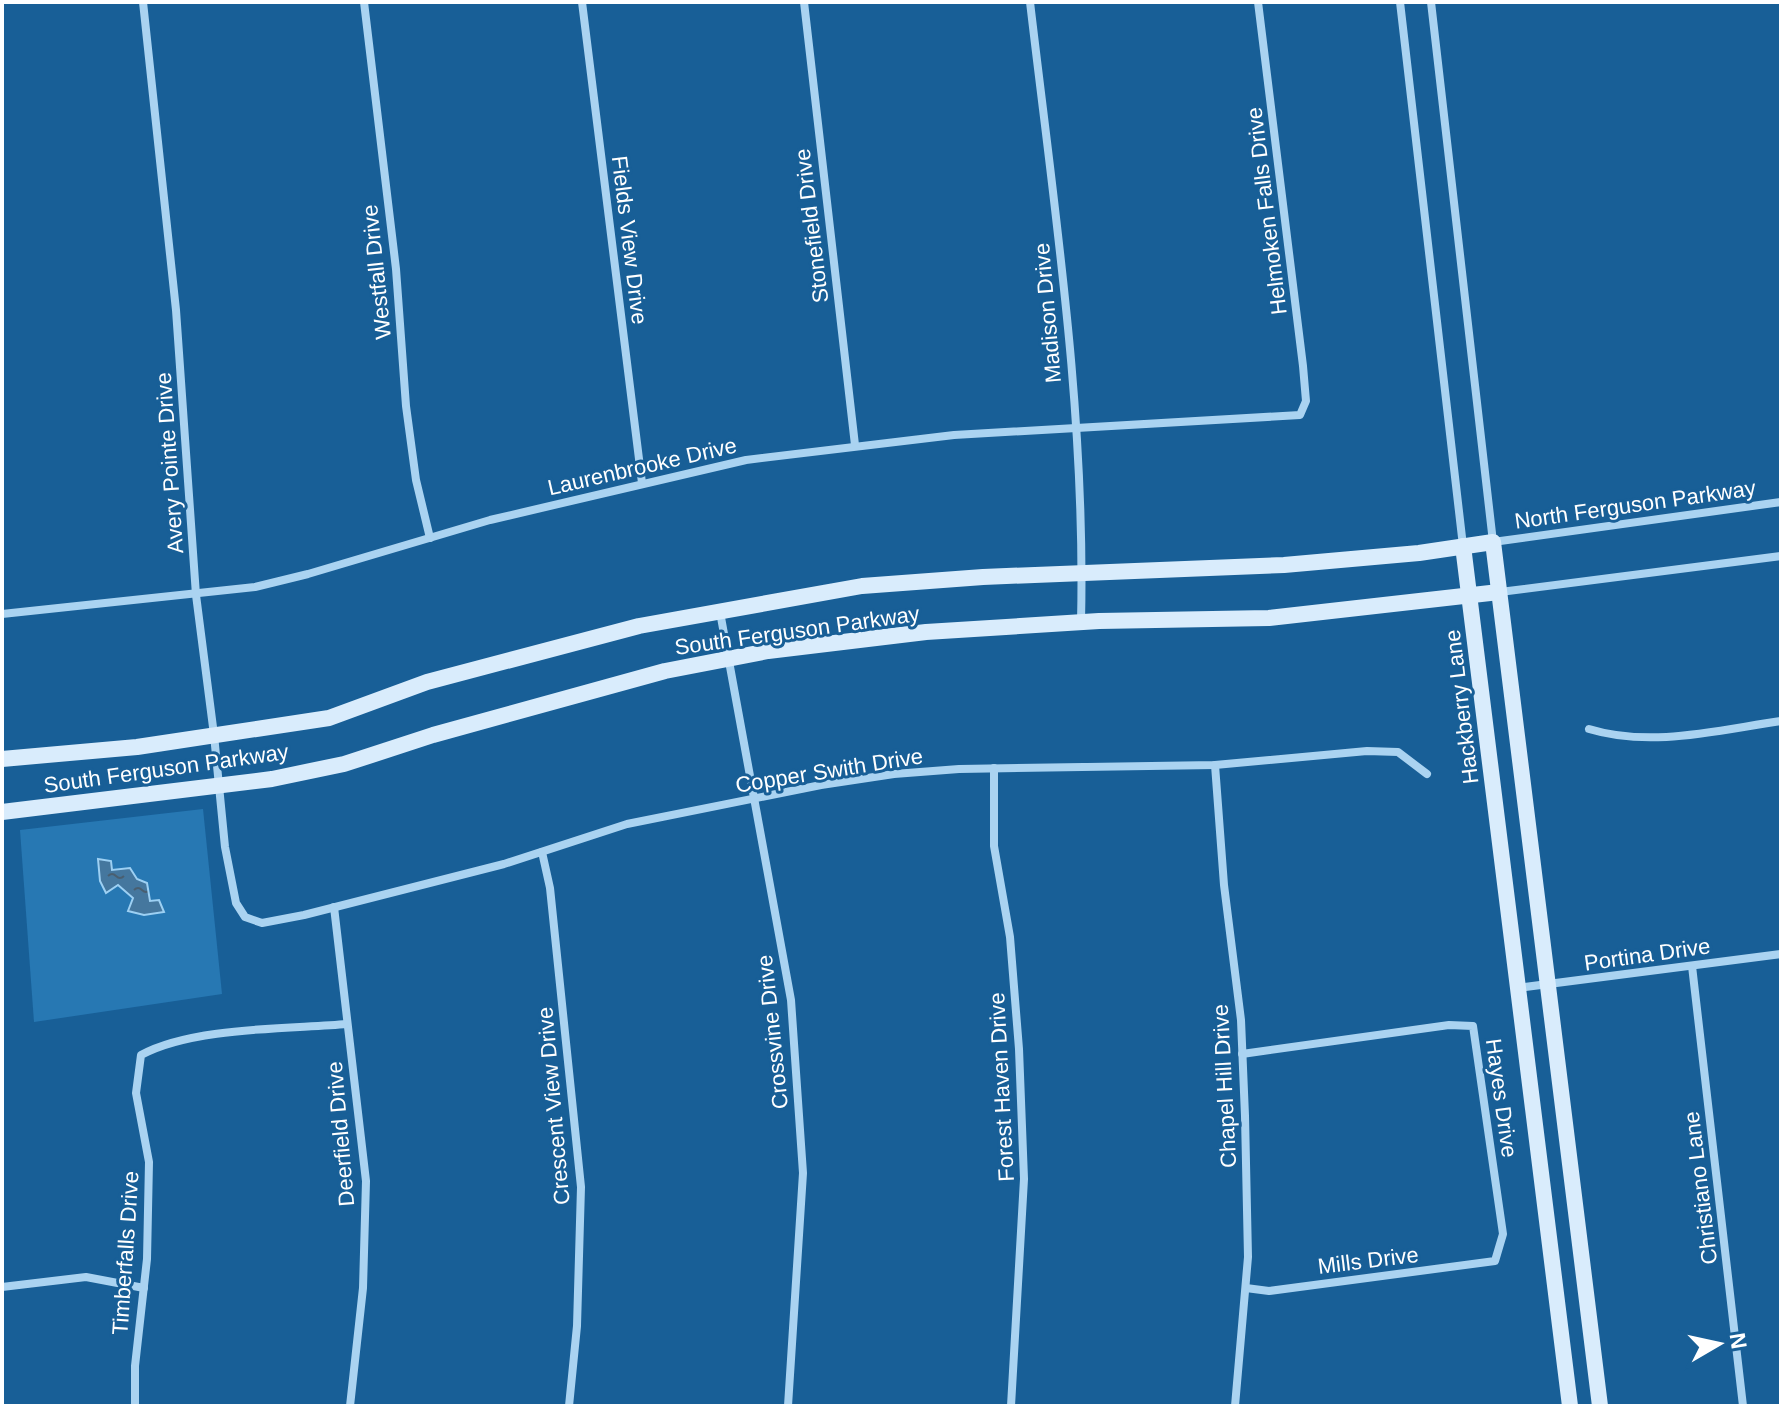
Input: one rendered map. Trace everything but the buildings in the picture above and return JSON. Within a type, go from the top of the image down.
[{"type":"street","name":"Avery Pointe Drive","points":[[143,2],[176,310],[196,595],[225,847],[236,903],[245,917]]},
{"type":"street","name":"Westfall Drive","points":[[364,2],[396,269],[406,406],[416,480],[430,538]]},
{"type":"street","name":"Fields View Drive","points":[[582,2],[642,483]]},
{"type":"street","name":"Stonefield Drive","points":[[804,2],[855,445]]},
{"type":"street","name":"Madison Drive","points":[[1030,2],[1067,309],[1082,574],[1081,622]]},
{"type":"street","name":"Helmoken Falls Drive","points":[[1258,2],[1303,366],[1306,401],[1300,415]]},
{"type":"street","name":"Hackberry Lane","points":[[1400,2],[1463,546],[1570,1406]]},
{"type":"street","points":[[1431,2],[1499,592],[1600,1406]]},
{"type":"street","name":"Laurenbrooke Drive","points":[[2,614],[255,587],[490,520],[746,460],[954,435],[1300,415]]},
{"type":"street","name":"North Ferguson Parkway","points":[[1493,542],[1781,502]]},
{"type":"street","name":"South Ferguson Parkway","points":[[2,759],[137,747],[329,718],[427,682],[639,626],[862,586],[983,577],[1284,565],[1493,542]]},
{"type":"street","points":[[1499,592],[1781,556]]},
{"type":"street","name":"South Ferguson Parkway","points":[[2,812],[272,779],[344,764],[665,671],[768,651],[926,632],[1081,622],[1269,618],[1499,592]]},
{"type":"street","name":"Crossvine Drive","points":[[720,611],[791,1000],[803,1173],[788,1406]]},
{"type":"street","points":[[1589,729],[1616,737],[1670,737],[1781,721]]},
{"type":"street","name":"Copper Swith Drive","points":[[245,917],[262,923],[504,864],[627,824],[821,785],[894,774],[994,768],[1215,765],[1367,751],[1398,752],[1427,774]]},
{"type":"street","name":"Chapel Hill Drive","points":[[1215,765],[1224,885],[1241,1020],[1248,1241],[1235,1406]]},
{"type":"street","name":"Forest Haven Drive","points":[[994,768],[994,846],[1010,937],[1019,1049],[1024,1179],[1011,1406]]},
{"type":"street","name":"Crescent View Drive","points":[[542,852],[550,888],[581,1187],[577,1326],[569,1406]]},
{"type":"street","name":"Deerfield Drive","points":[[334,907],[366,1181],[363,1288],[350,1406]]},
{"type":"street","name":"Portina Drive","points":[[1517,988],[1781,954]]},
{"type":"street","name":"Christiano Lane","points":[[1692,966],[1743,1406]]},
{"type":"street","name":"Timberfalls Drive","points":[[135,1406],[135,1366],[147,1259],[149,1162],[136,1093],[141,1055],[162,1044],[207,1036],[347,1024]]},
{"type":"street","name":"Hayes Drive","points":[[1242,1054],[1449,1025],[1473,1026],[1503,1234],[1495,1261]]},
{"type":"street","name":"Mills Drive","points":[[1246,1288],[1269,1291],[1495,1261]]},
{"type":"street","points":[[2,1287],[86,1277],[144,1288]]},
{"type":"shaded area","points":[[203,809],[222,994],[34,1022],[20,830]]},
{"type":"water","points":[[98,859],[111,861],[112,870],[130,868],[137,879],[147,883],[150,901],[159,900],[164,912],[144,915],[128,911],[133,898],[118,885],[106,893],[100,881]]}]
